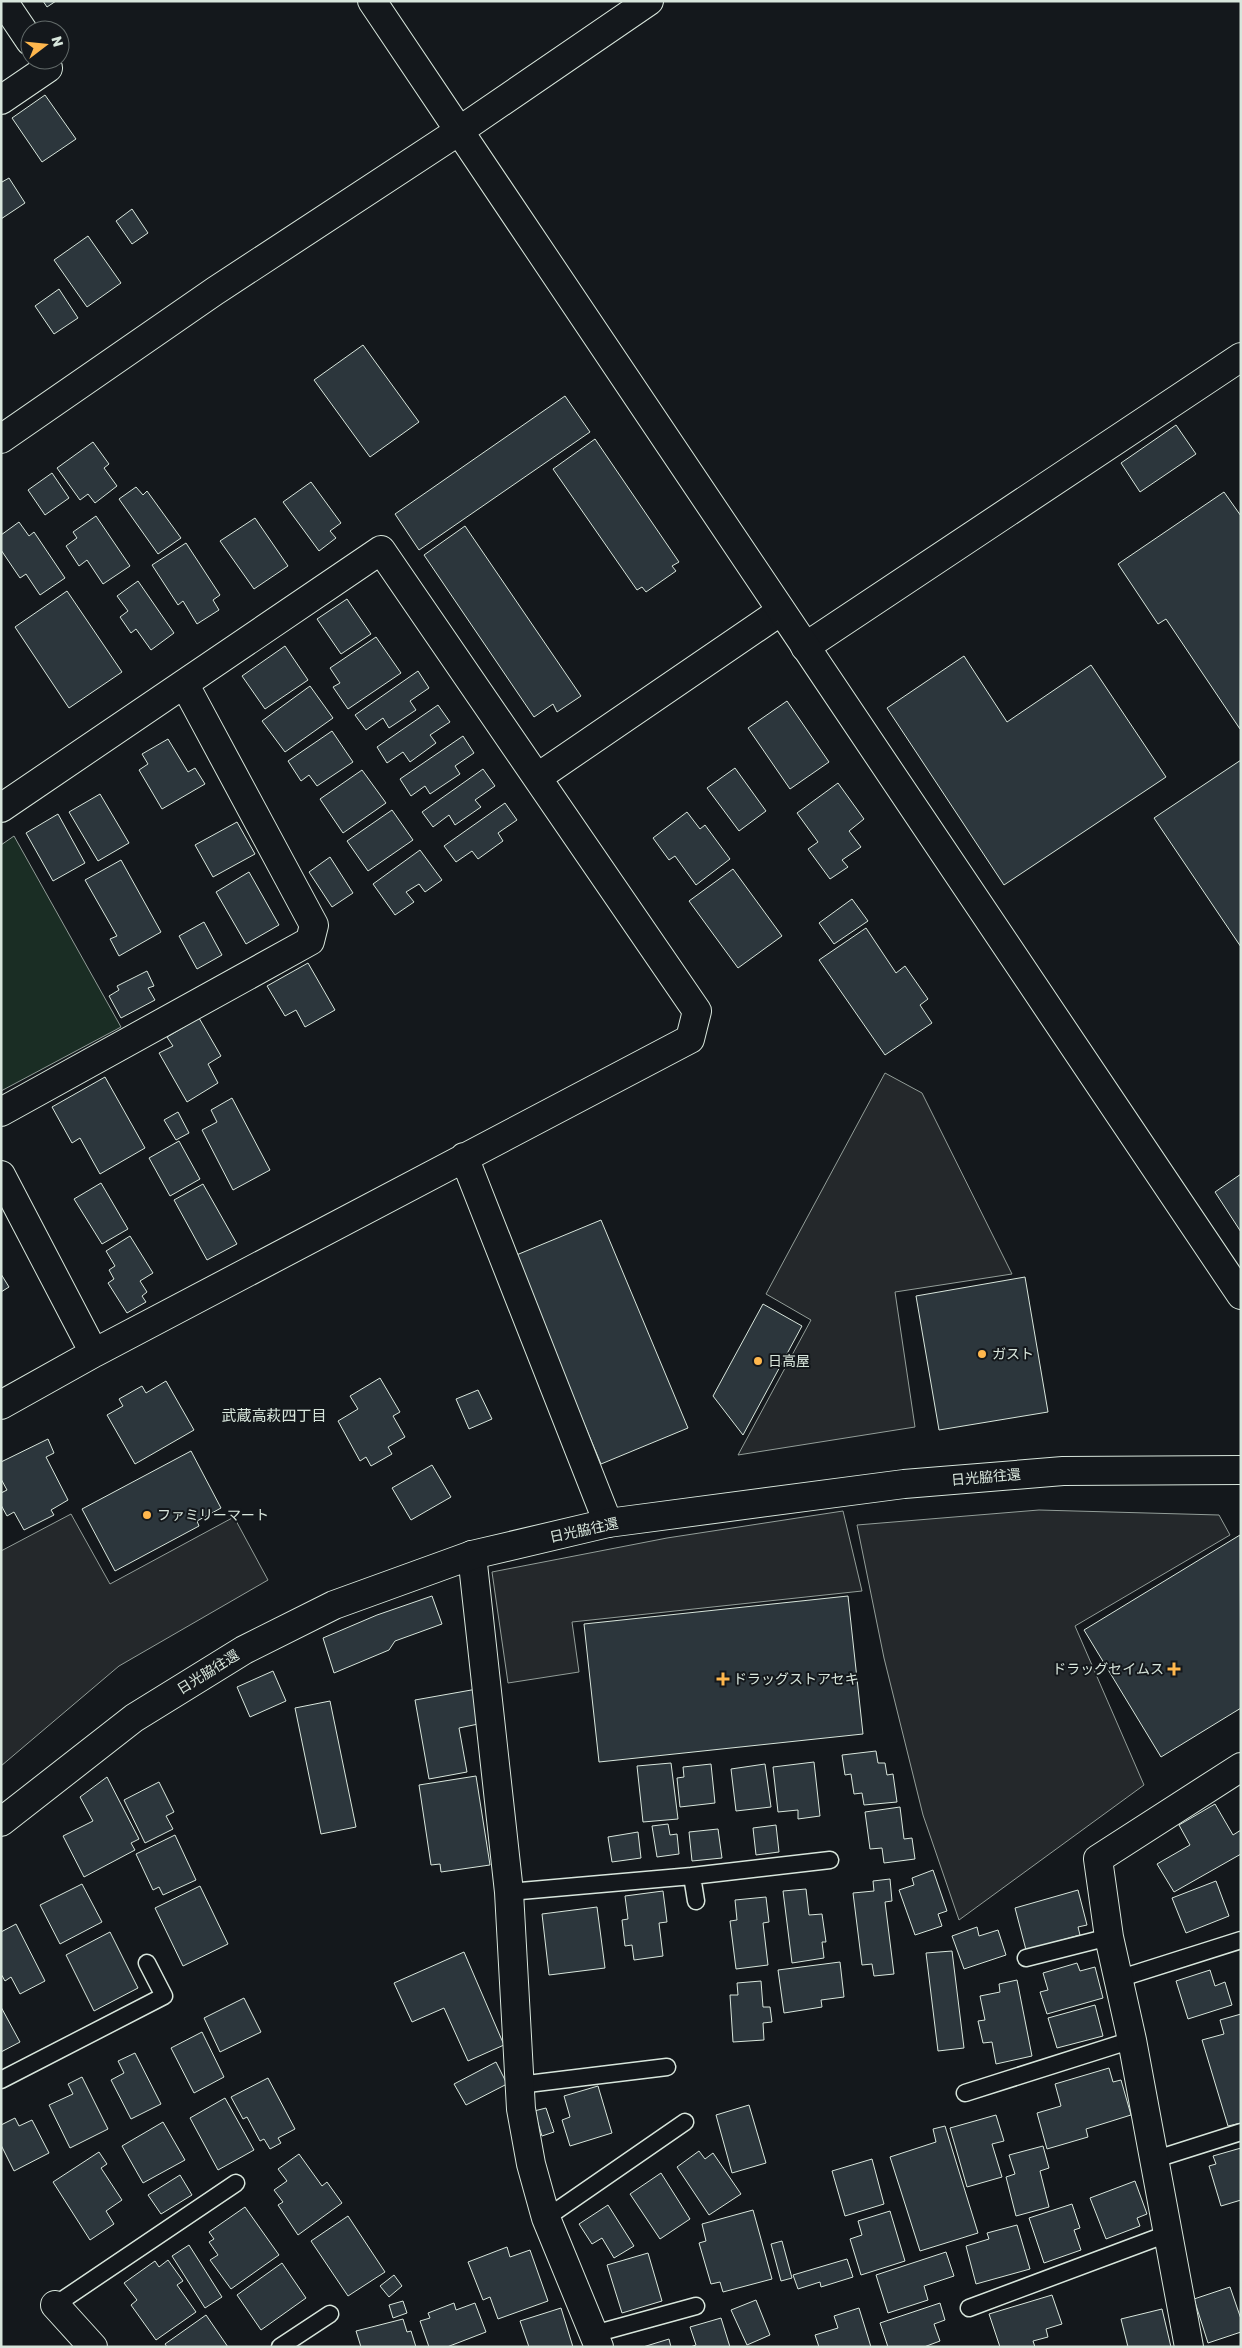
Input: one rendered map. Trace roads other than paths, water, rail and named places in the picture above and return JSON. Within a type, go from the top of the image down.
[{"type":"street","points":[[3,1],[20,26]]},
{"type":"street","points":[[372,1],[1241,1295]]},
{"type":"street","points":[[1,439],[215,291],[459,132],[649,1]]},
{"type":"street","points":[[1,100],[45,70]]},
{"type":"street","points":[[805,647],[1241,357]]},
{"type":"street","points":[[1,808],[185,685],[381,550],[697,1011],[690,1039],[94,1353],[1,1405]]},
{"type":"street","points":[[538,777],[781,610]]},
{"type":"street","points":[[1,1112],[310,941],[314,925],[185,685]]},
{"type":"street","points":[[464,1157],[608,1523]]},
{"type":"street","points":[[1,1175],[94,1353]]},
{"type":"street","name":"日光脇往還","points":[[2,1820],[134,1718],[244,1650],[334,1605],[472,1555],[608,1523],[914,1483],[1063,1471],[1241,1470]]},
{"type":"street","points":[[472,1555],[510,1892],[521,2109],[532,2164],[546,2218],[597,2340]]},
{"type":"street","points":[[1189,2347],[1132,2040],[1109,1937],[1098,1859],[1241,1767]]},
{"type":"street","points":[[55,2304],[93,2347]]},
{"type":"lane","points":[[510,1892],[692,1876],[830,1860]]},
{"type":"lane","points":[[692,1876],[696,1901]]},
{"type":"lane","points":[[1026,1958],[1109,1937]]},
{"type":"lane","points":[[1118,1979],[1241,1940]]},
{"type":"lane","points":[[1,2080],[164,1996],[147,1963]]},
{"type":"lane","points":[[966,2093],[1132,2040]]},
{"type":"lane","points":[[519,2085],[667,2067]]},
{"type":"lane","points":[[546,2218],[685,2122]]},
{"type":"lane","points":[[1153,2160],[1241,2132]]},
{"type":"lane","points":[[55,2304],[236,2183]]},
{"type":"lane","points":[[969,2308],[1167,2234]]},
{"type":"lane","points":[[597,2340],[696,2306]]},
{"type":"lane","points":[[280,2347],[330,2314]]},
{"type":"place","name":"ガスト","points":[[982,1354]]},
{"type":"place","name":"日高屋","points":[[758,1361]]},
{"type":"place","name":"ファミリーマート","points":[[147,1515]]},
{"type":"place","name":"ドラッグセイムス","points":[[1174,1669]]},
{"type":"place","name":"ドラッグストアセキ","points":[[723,1679]]},
{"type":"district","name":"武蔵高萩四丁目","points":[[274,1416]]}]
